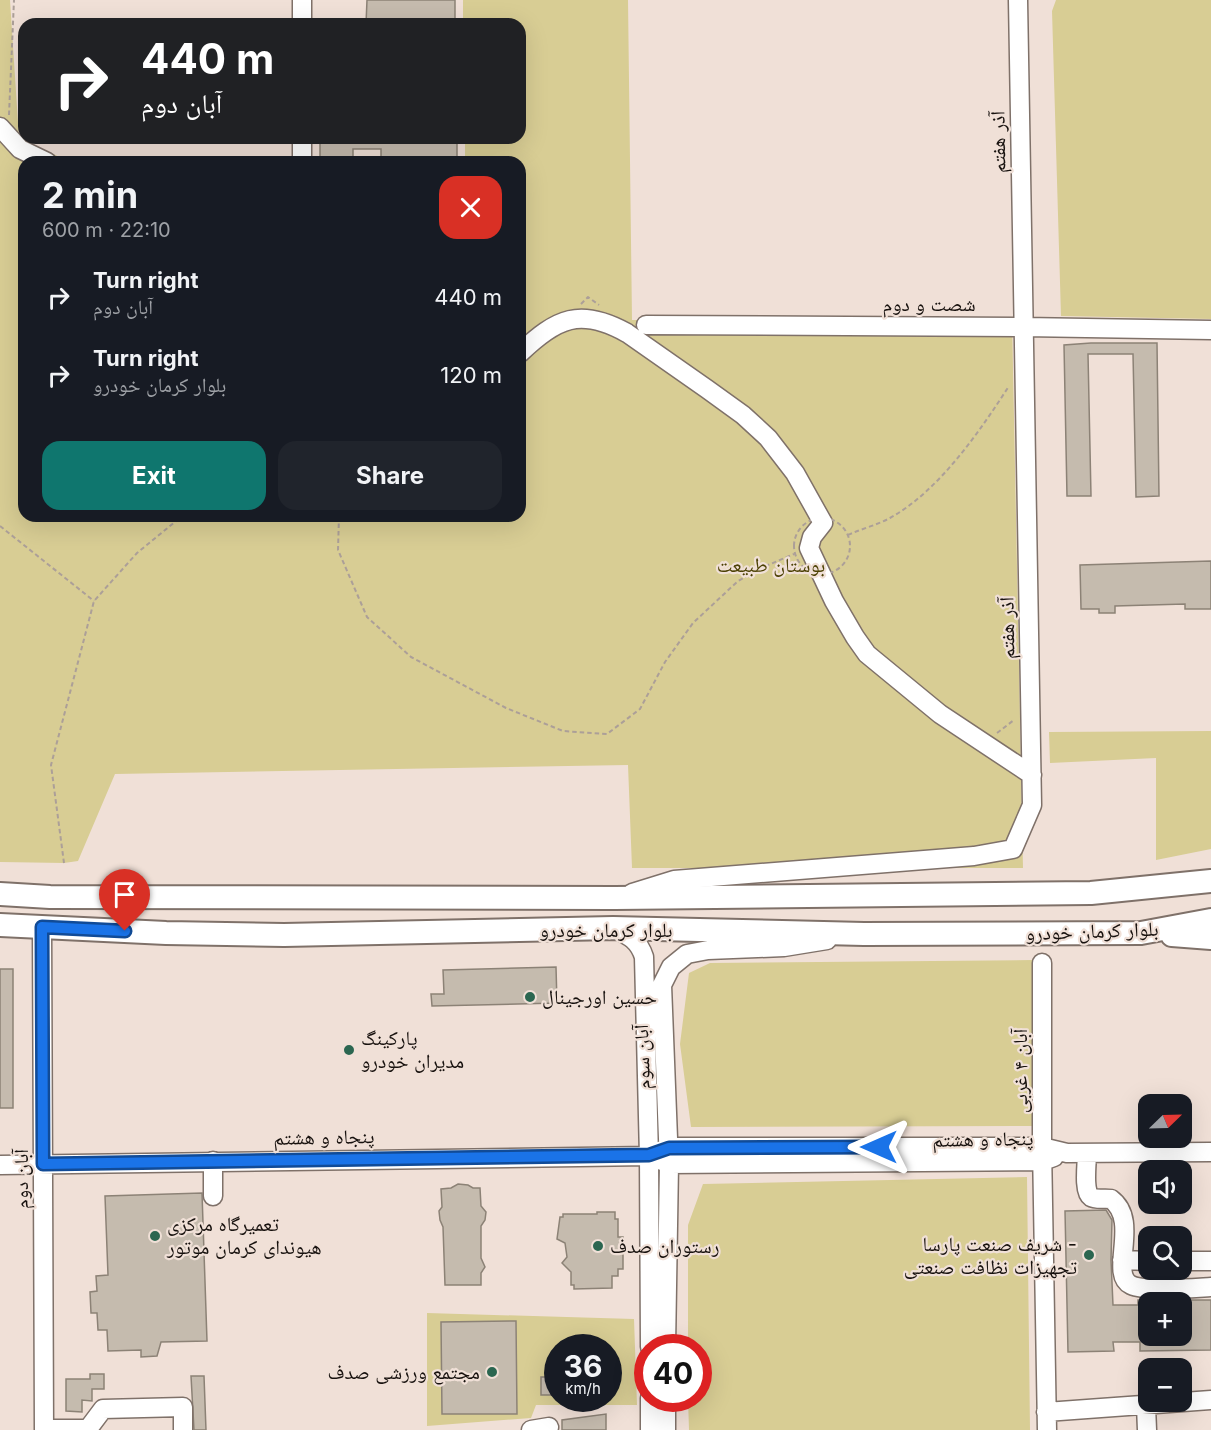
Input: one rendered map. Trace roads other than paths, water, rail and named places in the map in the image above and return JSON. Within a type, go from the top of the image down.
[{"type":"main road","name":"بلوار کرمان خودرو","points":[[0,894],[62,897],[615,898],[1091,893],[1211,881]]},
{"type":"main road","name":"بلوار کرمان خودرو","points":[[0,925],[284,935],[613,928],[864,934],[1141,933],[1211,920]]},
{"type":"main road","points":[[1141,933],[1211,938]]},
{"type":"street","points":[[302,0],[302,18]]},
{"type":"street","name":"آذر هفتم","points":[[615,898],[674,880],[974,856],[1013,849],[1032,805],[1018,0]]},
{"type":"street","points":[[4,123],[20,149],[35,156]]},
{"type":"street","points":[[526,348],[543,332],[568,320],[593,319],[627,333],[743,415],[768,438],[788,465],[823,523],[812,537],[809,548],[834,601],[867,654],[940,714],[1032,775]]},
{"type":"street","name":"شصت و دوم","points":[[646,325],[1211,330]]},
{"type":"street","name":"آبان دوم","points":[[42,927],[44,1430]]},
{"type":"street","name":"آبان سوم","points":[[613,928],[640,944],[644,957],[649,1155],[650,1334]]},
{"type":"street","name":"آبان سوم","points":[[666,1334],[669,1156],[662,985],[671,967],[687,954],[708,950],[783,947],[864,934]]},
{"type":"street","name":"آبان ۴ غربی","points":[[1042,963],[1042,1154],[1047,1421]]},
{"type":"street","name":"پنجاه و هشتم","points":[[0,1165],[649,1155],[1211,1152]]},
{"type":"street","points":[[1088,1153],[1086,1190],[1088,1195],[1093,1198],[1111,1199],[1122,1211],[1125,1222],[1122,1260],[1124,1278],[1137,1287],[1211,1287]]},
{"type":"street","points":[[213,1161],[213,1196]]},
{"type":"street","points":[[1122,1260],[1138,1261]]},
{"type":"street","points":[[1192,1261],[1211,1261]]},
{"type":"street","points":[[1192,1402],[1211,1401]]},
{"type":"street","points":[[44,1430],[88,1430],[103,1409],[183,1407],[183,1430]]},
{"type":"street","points":[[1047,1421],[1138,1407]]},
{"type":"street","points":[[650,1412],[650,1430]]},
{"type":"street","points":[[666,1412],[666,1430]]},
{"type":"street","points":[[1146,1412],[1147,1430]]},
{"type":"place","name":"حسین اورجینال","points":[[530,997]]},
{"type":"place","name":"پارکینگ مدیران خودرو","points":[[349,1050]]},
{"type":"place","name":"تعمیرگاه مرکزی هیوندای کرمان موتور","points":[[155,1236]]},
{"type":"place","name":"رستوران صدف","points":[[598,1246]]},
{"type":"place","name":"شریف صنعت پارسا - تجهیزات نظافت صنعتی","points":[[1089,1255]]},
{"type":"place","name":"مجتمع ورزشی صدف","points":[[492,1372]]},
{"type":"park label","name":"بوستان طبیعت","points":[[771,565]]}]
